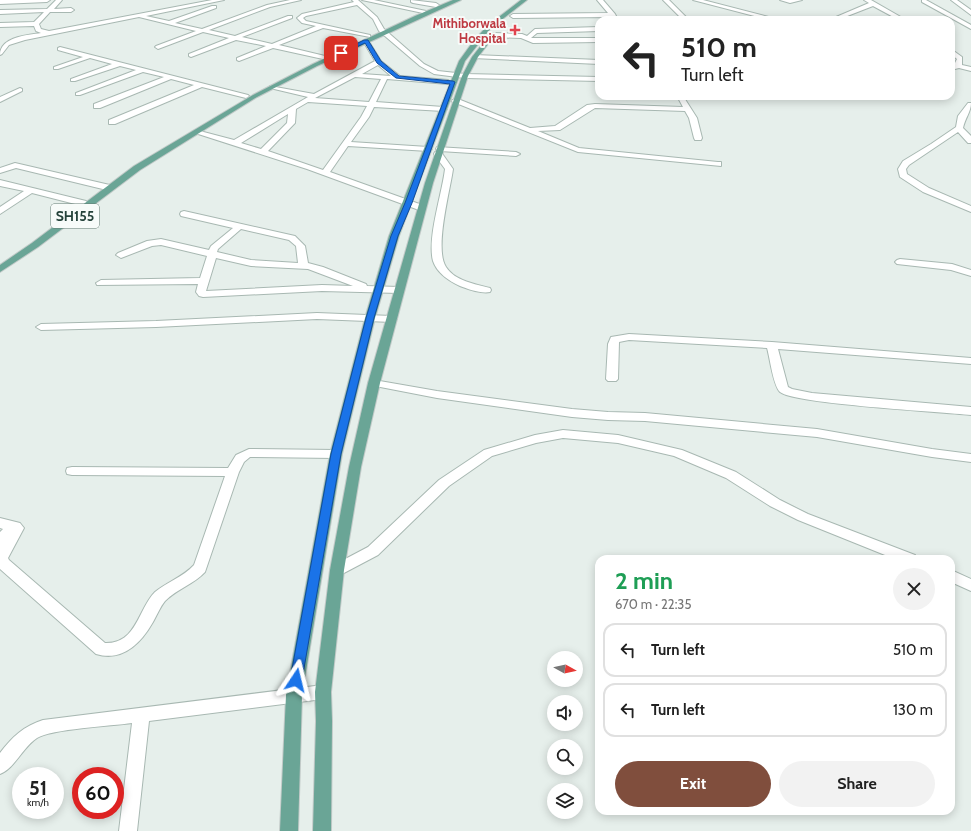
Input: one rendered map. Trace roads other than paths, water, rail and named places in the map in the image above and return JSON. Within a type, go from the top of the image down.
[{"type":"main road","name":"SH155","points":[[383,31],[436,5],[451,0]]},
{"type":"main road","name":"SH155","points":[[0,261],[146,160],[246,96],[323,57],[458,0]]},
{"type":"main road","points":[[289,831],[294,695],[336,454],[370,318],[375,289],[462,61],[489,27],[524,0]]},
{"type":"main road","points":[[322,831],[324,721],[323,692],[337,570],[355,467],[374,383],[428,183],[465,76],[475,57],[491,35],[533,0]]},
{"type":"main road","name":"SH155","points":[[167,147],[196,132],[272,86],[367,38]]},
{"type":"main road","name":"SH155","points":[[0,269],[35,245],[108,187]]},
{"type":"street","points":[[0,2],[47,0]]},
{"type":"street","points":[[0,25],[36,24],[59,0]]},
{"type":"street","points":[[0,53],[11,42],[48,33],[221,0]]},
{"type":"street","points":[[158,47],[270,6],[298,0]]},
{"type":"street","points":[[365,0],[379,1],[423,11]]},
{"type":"street","points":[[408,0],[436,5]]},
{"type":"street","points":[[600,0],[613,15]]},
{"type":"street","points":[[666,0],[682,16]]},
{"type":"street","points":[[696,0],[761,16]]},
{"type":"street","points":[[784,0],[799,0]]},
{"type":"street","points":[[867,0],[895,16]]},
{"type":"street","points":[[954,0],[971,13]]},
{"type":"street","points":[[364,8],[379,1]]},
{"type":"street","points":[[924,1],[951,16]]},
{"type":"street","points":[[397,77],[379,62],[367,38],[304,22],[300,18],[304,15],[357,2],[375,18],[383,31],[430,71],[455,79]]},
{"type":"street","points":[[842,16],[872,4]]},
{"type":"street","points":[[171,22],[214,8]]},
{"type":"street","points":[[0,12],[71,10]]},
{"type":"street","points":[[513,16],[613,15]]},
{"type":"street","points":[[135,16],[171,22],[323,57]]},
{"type":"street","points":[[955,16],[971,17]]},
{"type":"street","points":[[191,55],[290,17]]},
{"type":"street","points":[[955,18],[971,27]]},
{"type":"street","points":[[36,24],[38,30],[48,33]]},
{"type":"street","points":[[239,59],[322,26]]},
{"type":"street","points":[[528,38],[535,31],[595,29]]},
{"type":"street","points":[[491,35],[528,38],[533,41],[595,40]]},
{"type":"street","points":[[60,49],[246,96]]},
{"type":"street","points":[[955,54],[960,58],[958,66]]},
{"type":"street","points":[[56,68],[91,56]]},
{"type":"street","points":[[475,57],[595,62]]},
{"type":"street","points":[[235,143],[292,108],[348,77],[379,62]]},
{"type":"street","points":[[72,80],[119,64]]},
{"type":"street","points":[[955,65],[971,69]]},
{"type":"street","points":[[78,94],[142,70]]},
{"type":"street","points":[[348,77],[455,79],[465,76],[595,79]]},
{"type":"street","points":[[97,106],[170,77]]},
{"type":"street","points":[[331,102],[348,77]]},
{"type":"street","points":[[325,173],[365,117],[385,77]]},
{"type":"street","points":[[112,122],[200,85]]},
{"type":"street","points":[[272,86],[315,96]]},
{"type":"street","points":[[0,100],[20,90]]},
{"type":"street","points":[[308,100],[443,109]]},
{"type":"street","points":[[682,100],[693,118],[698,138]]},
{"type":"street","points":[[455,102],[564,145],[586,152],[718,164]]},
{"type":"street","points":[[526,129],[557,128],[590,107],[595,106],[687,109]]},
{"type":"street","points":[[263,152],[291,123],[292,108]]},
{"type":"street","points":[[969,109],[962,116],[958,128],[934,146],[906,163],[902,169],[903,175],[926,190],[971,209]]},
{"type":"street","points":[[958,128],[969,137]]},
{"type":"street","points":[[196,132],[263,152],[422,208]]},
{"type":"street","points":[[346,144],[428,148]]},
{"type":"street","points":[[439,151],[516,154]]},
{"type":"street","points":[[439,151],[449,169],[436,246],[438,262],[456,280],[468,287],[486,290]]},
{"type":"street","points":[[0,170],[15,165],[108,187]]},
{"type":"street","points":[[0,182],[83,203]]},
{"type":"street","points":[[0,211],[31,190]]},
{"type":"street","points":[[184,214],[292,238],[301,245],[304,265]]},
{"type":"street","points":[[240,226],[214,248],[201,292],[207,294],[322,288],[400,288]]},
{"type":"street","points":[[121,255],[154,242],[251,263],[304,265],[320,269],[375,289]]},
{"type":"street","points":[[900,262],[952,267],[971,273]]},
{"type":"street","points":[[101,283],[204,281]]},
{"type":"street","points":[[41,328],[156,324],[292,316],[392,319]]},
{"type":"street","points":[[612,379],[613,344],[615,339],[621,337],[772,345],[971,361]]},
{"type":"street","points":[[772,345],[783,388],[788,392],[812,397],[971,411]]},
{"type":"street","points":[[374,383],[409,392],[433,394],[456,399],[484,401],[546,411],[623,418],[645,417],[817,433],[932,453],[971,458]]},
{"type":"street","points":[[337,570],[373,551],[444,482],[488,452],[536,439],[563,434],[618,439],[678,453],[732,475],[775,504],[803,517],[900,555]]},
{"type":"street","points":[[15,527],[17,530],[4,550],[1,558],[4,564],[102,649],[118,649],[130,642],[140,632],[158,598],[165,592],[188,580],[200,568],[233,472],[240,457],[249,453],[336,454]]},
{"type":"street","points":[[72,471],[233,472]]},
{"type":"street","points":[[0,523],[15,527]]},
{"type":"street","points":[[0,539],[15,527]]},
{"type":"street","points":[[955,578],[971,585]]},
{"type":"street","points":[[0,766],[21,740],[32,731],[43,727],[323,692]]},
{"type":"street","points":[[128,831],[141,714]]},
{"type":"place","name":"Mithiborwala Hospital","points":[[515,30]]}]
